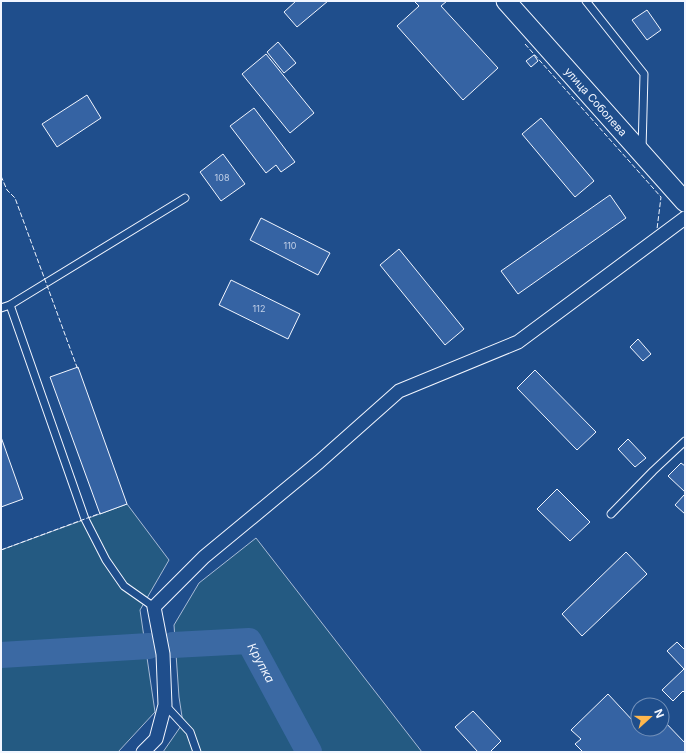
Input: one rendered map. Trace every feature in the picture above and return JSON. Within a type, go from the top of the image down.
[{"type":"street","name":"улица Соболева","points":[[506,1],[685,202]]},
{"type":"street","points":[[143,752],[156,739],[165,705],[163,654],[154,607],[204,557],[319,462],[399,391],[518,342],[685,218]]},
{"type":"lane","points":[[586,1],[644,74],[642,154]]},
{"type":"lane","points":[[1,308],[10,305],[185,198]]},
{"type":"lane","points":[[10,305],[85,519],[106,560],[124,586],[154,607]]},
{"type":"lane","points":[[611,514],[653,470],[685,441]]},
{"type":"lane","points":[[165,705],[190,732],[197,752]]},
{"type":"shaded area","points":[[127,504],[169,560],[140,610],[155,712],[118,752],[1,752],[1,550]]},
{"type":"shaded area","points":[[256,538],[422,752],[163,752],[183,723],[179,697],[174,625],[199,583]]},
{"type":"building","points":[[296,1],[328,1],[297,27],[284,12]]},
{"type":"building","points":[[414,1],[447,1],[441,6],[498,68],[463,100],[397,26],[419,6]]},
{"type":"building","points":[[647,10],[661,30],[647,40],[632,20]]},
{"type":"building","points":[[278,42],[296,63],[284,73],[267,52]]},
{"type":"building","points":[[266,54],[314,113],[290,133],[242,74]]},
{"type":"building","points":[[534,55],[538,61],[531,67],[526,61]]},
{"type":"building","points":[[87,95],[101,118],[57,147],[42,124]]},
{"type":"building","points":[[254,108],[295,162],[281,172],[276,165],[266,173],[230,126]]},
{"type":"building","points":[[541,118],[594,181],[575,197],[522,134]]},
{"type":"building","points":[[223,154],[245,184],[221,201],[200,172]]},
{"type":"building","points":[[610,195],[626,218],[518,294],[501,271]]},
{"type":"building","points":[[261,218],[330,253],[318,275],[250,240]]},
{"type":"building","points":[[399,249],[464,329],[445,345],[380,265]]},
{"type":"building","points":[[231,280],[300,314],[288,339],[219,305]]},
{"type":"building","points":[[638,339],[651,354],[643,361],[630,347]]},
{"type":"building","points":[[78,367],[127,504],[100,514],[50,377]]},
{"type":"building","points":[[535,370],[596,432],[577,450],[517,388]]},
{"type":"building","points":[[1,437],[23,499],[1,507]]},
{"type":"building","points":[[628,439],[646,458],[635,467],[618,449]]},
{"type":"building","points":[[681,463],[685,466],[685,492],[668,476]]},
{"type":"building","points":[[557,489],[590,522],[570,541],[537,509]]},
{"type":"building","points":[[684,495],[685,496],[685,514],[675,505]]},
{"type":"building","points":[[626,552],[647,574],[582,636],[562,614]]},
{"type":"building","points":[[677,642],[685,650],[685,693],[683,691],[673,701],[662,690],[684,669],[667,651]]},
{"type":"building","points":[[608,694],[630,718],[630,737],[670,737],[670,727],[685,743],[685,752],[583,752],[575,744],[581,739],[571,730]]},
{"type":"building","points":[[473,711],[501,741],[490,752],[478,752],[455,727]]},
{"type":"waterway","name":"Крупка","points":[[173,645],[249,641],[309,752]]},
{"type":"waterway","name":"Крупка","points":[[1,655],[149,646]]},
{"type":"fence","points":[[525,44],[661,197],[657,229]]},
{"type":"fence","points":[[1,176],[7,190],[15,198],[78,370]]},
{"type":"fence","points":[[1,550],[101,513]]}]
